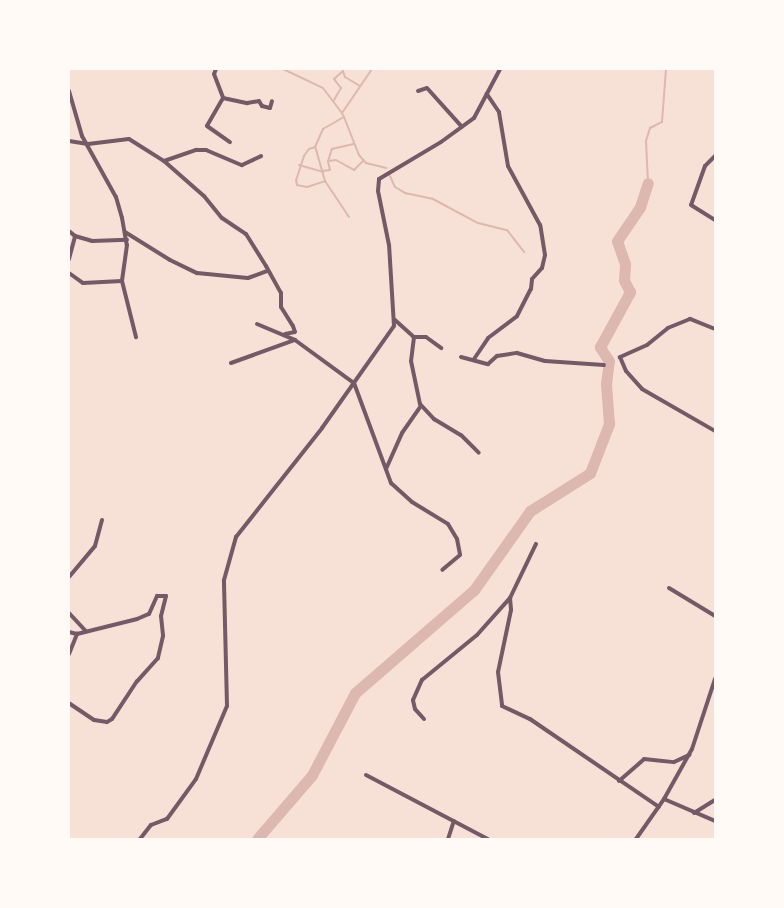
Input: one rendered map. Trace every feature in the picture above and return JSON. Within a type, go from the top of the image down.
[{"type":"street","points":[[216,69],[214,74],[223,98],[208,126],[214,133],[230,142]]},
{"type":"street","points":[[140,839],[151,825],[164,821],[196,780],[227,706],[224,580],[236,537],[391,332],[395,320],[389,245],[378,191],[379,179],[474,118],[500,69]]},
{"type":"street","points":[[418,91],[427,88],[462,127]]},
{"type":"street","points":[[69,90],[78,125],[116,197],[127,240],[122,281],[136,337]]},
{"type":"street","points":[[474,359],[488,338],[517,316],[531,289],[532,278],[542,268],[544,254],[540,224],[508,166],[499,112],[487,94]]},
{"type":"street","points":[[223,98],[247,103],[259,102],[262,106],[270,108],[272,101]]},
{"type":"street","points":[[69,142],[88,144],[129,140],[164,161],[216,207],[222,218],[246,234],[280,293],[281,307],[295,332],[285,334]]},
{"type":"street","points":[[164,161],[196,150],[206,150],[242,165],[261,156]]},
{"type":"street","points":[[715,156],[705,166],[692,205],[715,220]]},
{"type":"street","points":[[69,231],[75,236],[92,240],[127,240]]},
{"type":"street","points":[[125,232],[170,260],[198,273],[248,278],[267,271]]},
{"type":"street","points":[[69,259],[75,236]]},
{"type":"street","points":[[69,273],[83,283],[122,281]]},
{"type":"street","points":[[715,329],[690,319],[668,328],[648,345],[620,357],[626,371],[642,389],[715,431]]},
{"type":"street","points":[[395,320],[414,337]]},
{"type":"street","points":[[257,324],[285,334],[295,340],[354,383],[386,469],[398,492],[448,524],[457,539],[460,555],[442,570]]},
{"type":"street","points":[[414,337],[422,335],[441,348]]},
{"type":"street","points":[[414,337],[411,361],[421,406],[479,452]]},
{"type":"street","points":[[230,363],[295,340]]},
{"type":"street","points":[[461,357],[488,364],[497,356],[517,354],[545,361],[604,365]]},
{"type":"street","points":[[386,469],[402,433],[421,406]]},
{"type":"street","points":[[69,577],[95,546],[102,520]]},
{"type":"street","points":[[424,719],[415,709],[413,700],[422,680],[477,635],[510,598],[536,544]]},
{"type":"street","points":[[669,588],[715,616]]},
{"type":"street","points":[[69,632],[77,634],[137,619],[149,614],[157,596],[166,596],[161,616],[163,636],[158,658],[137,681],[116,715],[110,721],[102,722],[69,703]]},
{"type":"street","points":[[510,598],[511,610],[498,672],[502,706],[530,719],[659,806]]},
{"type":"street","points":[[69,613],[86,632]]},
{"type":"street","points":[[69,654],[77,634]]},
{"type":"street","points":[[636,839],[664,799],[689,755],[715,680]]},
{"type":"street","points":[[619,780],[644,759],[674,762],[689,755]]},
{"type":"street","points":[[366,775],[488,839]]},
{"type":"street","points":[[664,799],[715,821]]},
{"type":"street","points":[[694,813],[715,800]]},
{"type":"street","points":[[448,839],[454,822]]},
{"type":"waterway","points":[[283,69],[323,88],[342,113]]},
{"type":"waterway","points":[[349,217],[325,181],[315,147],[323,129],[344,117],[342,113],[372,69]]},
{"type":"waterway","points":[[648,183],[646,141],[650,128],[662,122],[666,69]]},
{"type":"waterway","points":[[334,100],[341,88],[334,79],[343,71],[345,77],[360,86]]},
{"type":"waterway","points":[[344,117],[359,155],[366,163],[386,168]]},
{"type":"waterway","points":[[322,171],[330,170],[328,161],[332,149],[353,144]]},
{"type":"waterway","points":[[315,147],[309,149],[304,156],[296,180],[297,185],[307,187],[325,181]]},
{"type":"waterway","points":[[328,161],[336,160],[354,170],[364,160]]},
{"type":"waterway","points":[[299,165],[323,172]]},
{"type":"waterway","points":[[390,176],[395,187],[405,193],[433,199],[478,223],[507,230],[524,252]]},
{"type":"waterway","points":[[257,839],[312,775],[355,693],[474,590],[530,511],[590,473],[609,424],[606,384],[609,361],[600,347],[630,292],[624,280],[625,264],[617,241],[640,207],[648,183]]}]
